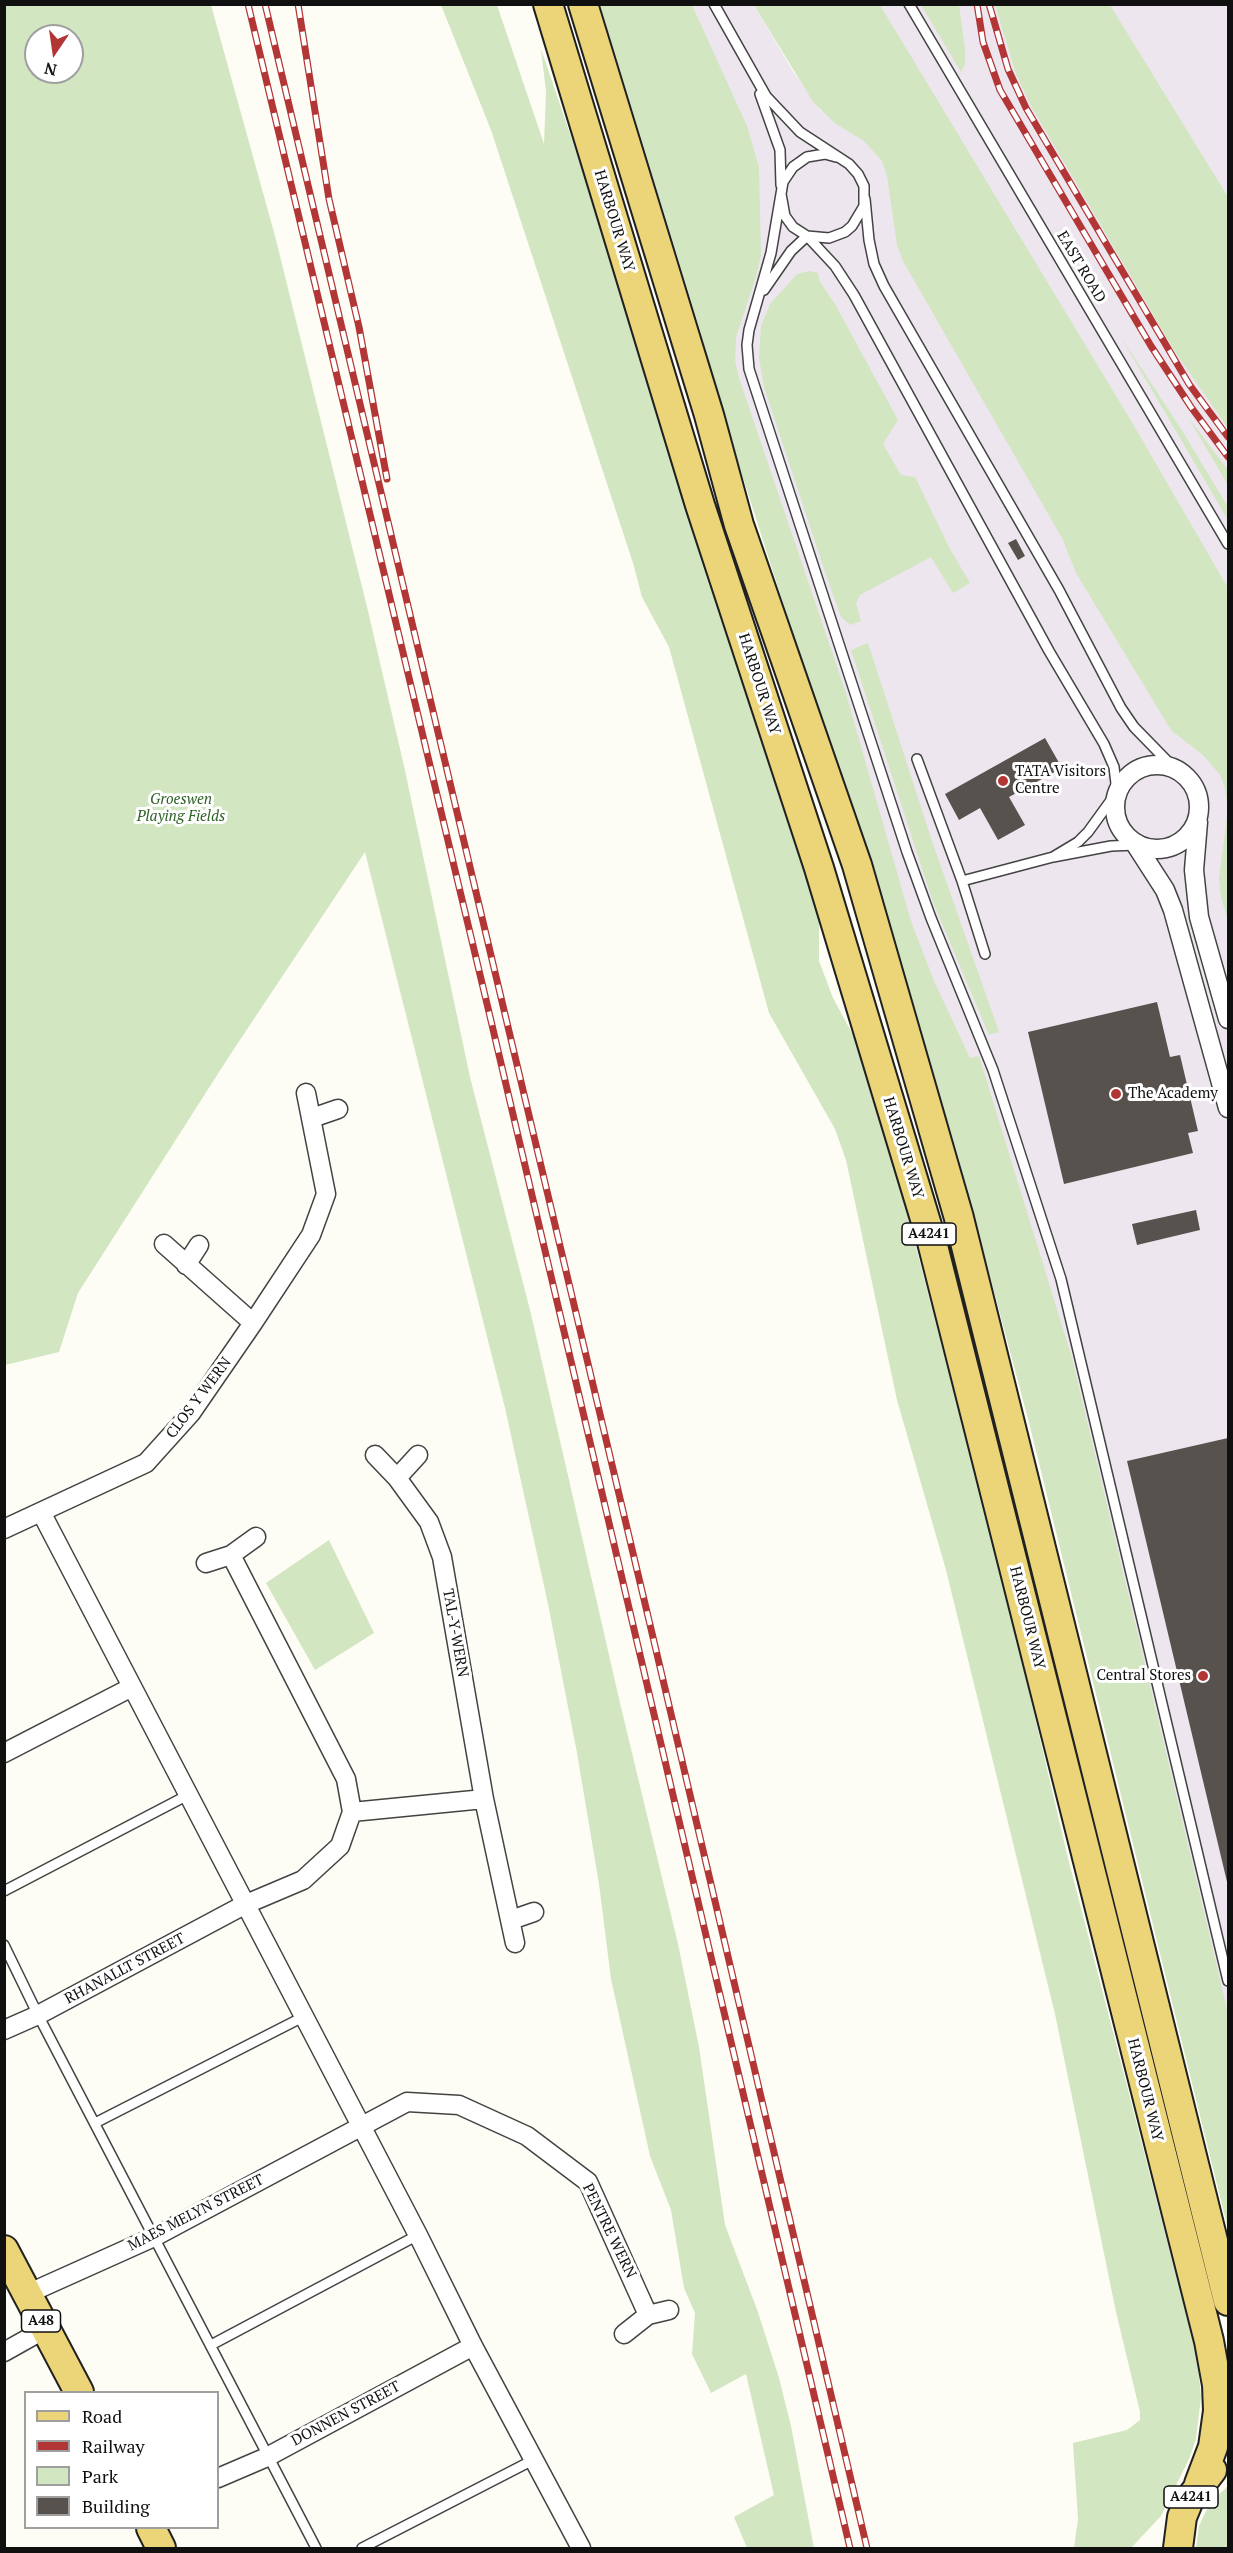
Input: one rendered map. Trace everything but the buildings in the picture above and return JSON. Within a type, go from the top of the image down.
[{"type":"main road","name":"HARBOUR WAY","points":[[548,4],[700,505],[819,868],[932,1242],[1209,2341],[1217,2385],[1218,2411],[1213,2447],[1199,2484]]},
{"type":"main road","name":"HARBOUR WAY","points":[[583,4],[709,415],[739,525],[857,865],[959,1218],[1228,2301]]},
{"type":"main road","name":"A48","points":[[4,2250],[78,2391]]},
{"type":"main road","name":"A4241","points":[[1178,2548],[1182,2517],[1199,2484],[1228,2459]]},
{"type":"main road","points":[[152,2529],[161,2548]]},
{"type":"street","points":[[1228,1019],[1199,917],[1194,870],[1198,818],[1197,794],[1185,775],[1175,769],[1155,765],[1136,770],[1128,776],[1117,792],[1115,816],[1126,837],[1136,845],[1165,890],[1173,910],[1228,1108]]},
{"type":"street","points":[[1136,845],[1161,850],[1174,846],[1185,840],[1193,830],[1198,818]]},
{"type":"street","name":"CLOS Y WERN","points":[[4,1529],[146,1463],[191,1413],[311,1235],[326,1194],[306,1093]]},
{"type":"street","points":[[312,1118],[338,1108]]},
{"type":"street","points":[[164,1244],[253,1323]]},
{"type":"street","points":[[186,1265],[199,1245]]},
{"type":"street","name":"TAL-Y-WERN","points":[[375,1455],[398,1478],[429,1522],[442,1557],[484,1799],[515,1943]]},
{"type":"street","points":[[398,1478],[418,1455]]},
{"type":"street","points":[[41,1512],[418,2235],[473,2346],[581,2548]]},
{"type":"street","points":[[206,1563],[231,1555],[256,1537]]},
{"type":"street","points":[[231,1555],[346,1779],[352,1812],[340,1846],[303,1880],[244,1905]]},
{"type":"street","points":[[4,1753],[132,1687]]},
{"type":"street","points":[[352,1812],[484,1799]]},
{"type":"street","name":"RHANALLT STREET","points":[[4,2030],[38,2015],[244,1905]]},
{"type":"street","points":[[511,1920],[534,1912]]},
{"type":"street","name":"PENTRE WERN","points":[[361,2127],[407,2102],[459,2105],[526,2136],[588,2182],[648,2315]]},
{"type":"street","name":"MAES MELYN STREET","points":[[27,2294],[154,2237],[361,2127]]},
{"type":"street","points":[[624,2334],[648,2315],[669,2310]]},
{"type":"street","points":[[4,2352],[45,2329]]},
{"type":"street","name":"DONNEN STREET","points":[[219,2478],[267,2457],[473,2346]]},
{"type":"lane","points":[[714,4],[752,75],[766,96],[788,121],[849,164],[858,174],[864,186],[872,256],[884,286],[1059,590],[1121,708],[1134,727],[1175,769]]},
{"type":"lane","name":"EAST ROAD","points":[[909,4],[1228,544]]},
{"type":"lane","points":[[752,75],[780,150],[781,192],[785,216],[793,227],[807,236],[835,266],[888,354],[1049,651],[1104,744],[1116,776],[1117,792],[1078,842],[1053,857]]},
{"type":"lane","points":[[836,157],[815,155],[799,161],[787,174],[781,192],[771,253],[749,330],[747,345],[749,369],[907,852],[931,918],[993,1070],[1061,1279],[1228,1981]]},
{"type":"lane","points":[[807,236],[829,238],[845,232],[860,217],[865,199]]},
{"type":"lane","points":[[759,300],[777,269],[807,236]]},
{"type":"lane","points":[[917,759],[962,881],[985,954]]},
{"type":"lane","points":[[962,881],[1053,857],[1111,846],[1136,845]]},
{"type":"lane","points":[[4,1890],[188,1795]]},
{"type":"lane","points":[[4,1946],[316,2548]]},
{"type":"lane","points":[[95,2123],[303,2017]]},
{"type":"lane","points":[[211,2345],[418,2235]]},
{"type":"lane","points":[[362,2548],[535,2459]]},
{"type":"shaded area","points":[[636,5],[754,5],[794,73],[822,112],[785,5],[1228,5],[1228,2227],[1030,1426],[957,1152],[883,915]]},
{"type":"green space","name":"Groeswen Playing Fields","points":[[4,5],[211,5],[275,236],[368,611],[404,766],[470,1077],[531,1314],[678,1944],[699,2047],[725,2225],[758,2312],[779,2378],[791,2426],[814,2548],[747,2548],[734,2517],[774,2495],[746,2374],[711,2393],[692,2354],[695,2313],[684,2288],[671,2210],[650,2156],[611,1979],[599,1884],[577,1753],[548,1604],[505,1408],[365,852],[228,1058],[78,1293],[59,1352],[5,1365]]},
{"type":"green space","points":[[441,5],[497,5],[544,144],[546,92],[541,49],[597,213],[808,882],[819,921],[819,961],[833,998],[859,1046],[889,1143],[1006,1594],[1067,1854],[1197,2357],[1201,2397],[1196,2439],[1189,2459],[1161,2516],[1131,2548],[1074,2548],[1078,2519],[1073,2443],[1127,2430],[1140,2420],[1140,2412],[1116,2312],[1055,2014],[946,1570],[897,1400],[846,1160],[835,1129],[769,1013],[669,647],[642,597],[633,563],[491,130]]},
{"type":"green space","points":[[600,5],[692,5],[747,126],[759,167],[761,255],[736,337],[735,360],[739,378],[845,690],[911,921],[934,981],[970,1058],[979,1056],[1072,1358],[1228,2013],[1228,2229],[1030,1426],[957,1152],[720,406],[700,330]]},
{"type":"green space","points":[[754,5],[880,5],[1130,419],[1228,588],[1228,809],[1225,788],[1220,775],[1203,755],[1172,731],[1166,722],[1076,573],[1063,540],[903,261],[897,245],[887,176],[882,161],[864,141],[836,124],[813,102]]},
{"type":"green space","points":[[921,5],[959,5],[965,48],[965,64],[961,72]]},
{"type":"green space","points":[[995,5],[1110,5],[1228,197],[1228,428],[1175,352],[1031,106],[1016,74]]},
{"type":"green space","points":[[809,271],[818,273],[820,282],[835,304],[898,420],[883,444],[901,475],[915,477],[950,549],[970,583],[953,593],[931,557],[860,595],[856,603],[861,621],[850,625],[841,617],[826,575],[764,387],[759,358],[761,326],[770,304],[797,274]]},
{"type":"green space","points":[[1119,334],[1181,429],[1228,507],[1228,520]]},
{"type":"green space","points":[[1188,417],[1228,470],[1228,485]]},
{"type":"green space","points":[[868,643],[931,838],[999,1032],[989,1035],[933,902],[851,650]]},
{"type":"green space","points":[[1228,809],[1228,921],[1221,897],[1219,879]]},
{"type":"green space","points":[[329,1540],[374,1633],[315,1670],[266,1583]]},
{"type":"green space","points":[[1228,2486],[1228,2548],[1196,2548],[1199,2526],[1206,2511],[1215,2498]]},
{"type":"railway","points":[[248,4],[488,1008],[850,2548]]},
{"type":"railway","points":[[265,4],[867,2548]]},
{"type":"railway","points":[[298,4],[329,199],[359,327],[387,479]]},
{"type":"railway","points":[[977,4],[983,42],[1000,90],[1151,346],[1191,407],[1228,457]]},
{"type":"railway","points":[[989,4],[1008,69],[1026,108],[1189,384],[1228,437]]},
{"type":"place","name":"TATA Visitors Centre","points":[[1003,781]]},
{"type":"place","name":"The Academy","points":[[1116,1094]]},
{"type":"place","name":"Central Stores","points":[[1203,1676]]}]
